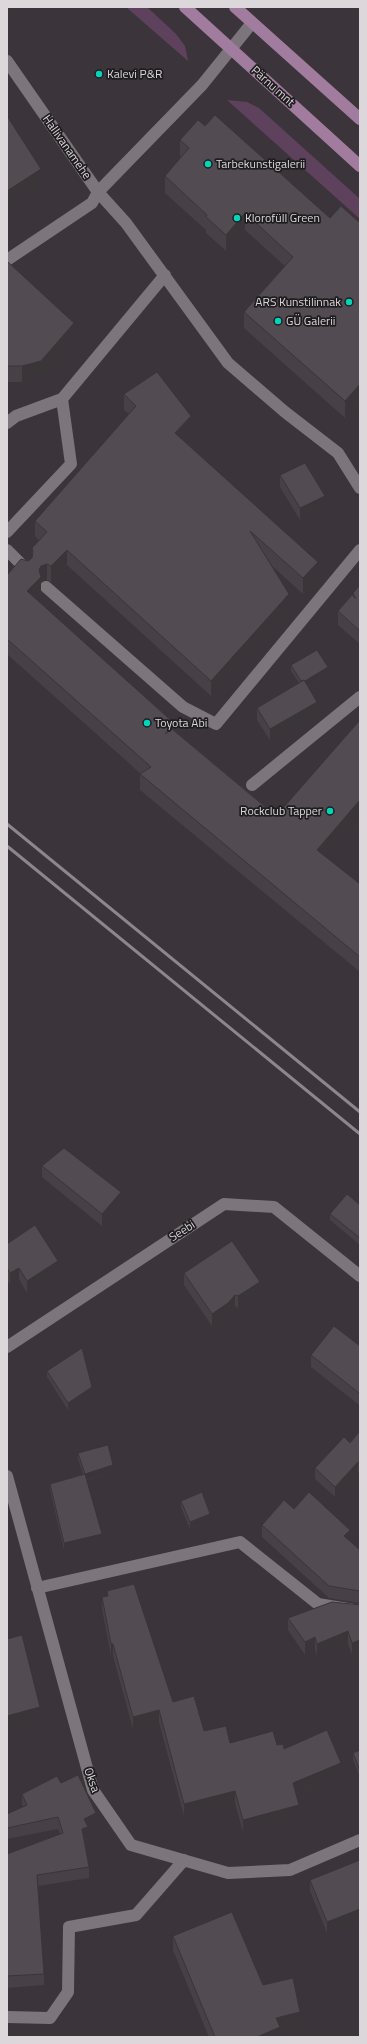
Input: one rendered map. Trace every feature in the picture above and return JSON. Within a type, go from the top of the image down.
[{"type":"main road","name":"Pärnu mnt","points":[[185,7],[360,166]]},
{"type":"main road","points":[[235,7],[360,119]]},
{"type":"street","points":[[7,260],[92,202],[98,192],[202,85],[252,23]]},
{"type":"street","name":"Hallivanamehe","points":[[7,61],[98,192],[165,275],[228,363],[284,412],[338,453],[360,488]]},
{"type":"street","points":[[7,423],[16,416],[62,399],[165,275]]},
{"type":"street","points":[[7,532],[71,464],[62,399]]},
{"type":"street","points":[[7,550],[26,570]]},
{"type":"street","points":[[46,587],[183,707],[216,724],[360,550]]},
{"type":"street","points":[[252,785],[360,697]]},
{"type":"street","name":"Seebi","points":[[7,1347],[224,1204],[274,1207],[360,1276]]},
{"type":"street","name":"Oksa","points":[[7,1476],[93,1790],[131,1845],[228,1874],[290,1870],[360,1840]]},
{"type":"street","points":[[37,1588],[240,1542],[318,1604],[360,1611]]},
{"type":"street","points":[[7,2018],[50,2018],[68,1992],[69,1927],[136,1915],[184,1860]]},
{"type":"shaded area","points":[[126,7],[147,7],[176,34],[185,46],[188,61]]},
{"type":"shaded area","points":[[227,100],[247,102],[259,108],[360,199],[360,219]]},
{"type":"building","points":[[215,115],[330,218],[341,206],[360,223],[360,384],[345,401],[244,312],[293,257],[245,213],[226,235],[165,176],[189,148],[180,140],[198,120],[205,126]]},
{"type":"building","points":[[7,116],[41,169],[7,191]]},
{"type":"building","points":[[7,262],[74,323],[41,361],[22,366],[7,366]]},
{"type":"building","points":[[157,372],[191,416],[175,433],[318,562],[303,578],[250,531],[289,594],[211,681],[67,550],[51,566],[47,564],[41,566],[39,570],[41,577],[27,591],[174,723],[165,734],[172,729],[276,816],[360,720],[360,800],[317,850],[360,884],[360,957],[140,774],[151,767],[7,639],[7,573],[8,574],[21,559],[28,561],[32,558],[32,548],[47,532],[35,521],[136,406],[124,394]]},
{"type":"building","points":[[305,463],[325,496],[300,508],[280,475]]},
{"type":"building","points":[[360,585],[360,631],[338,611],[352,595],[356,599],[353,593]]},
{"type":"building","points":[[317,650],[328,667],[305,681],[301,681],[291,665]]},
{"type":"building","points":[[304,680],[317,702],[270,729],[257,708]]},
{"type":"building","points":[[64,1148],[121,1192],[102,1214],[42,1166]]},
{"type":"building","points":[[347,1194],[360,1205],[360,1238],[330,1214]]},
{"type":"building","points":[[35,1225],[58,1261],[27,1281],[19,1268],[10,1273],[7,1268],[7,1244]]},
{"type":"building","points":[[232,1241],[260,1282],[238,1296],[235,1295],[228,1303],[212,1314],[184,1273]]},
{"type":"building","points":[[334,1326],[360,1346],[359,1393],[311,1355]]},
{"type":"building","points":[[82,1348],[92,1387],[68,1403],[47,1371]]},
{"type":"building","points":[[360,1431],[360,1463],[358,1462],[335,1487],[315,1468],[344,1437],[350,1443]]},
{"type":"building","points":[[108,1445],[113,1465],[85,1474],[78,1453]]},
{"type":"building","points":[[85,1474],[102,1534],[64,1543],[50,1484]]},
{"type":"building","points":[[202,1492],[210,1514],[190,1522],[181,1501]]},
{"type":"building","points":[[309,1492],[350,1530],[344,1536],[360,1550],[360,1591],[329,1586],[262,1525],[284,1500],[294,1509]]},
{"type":"building","points":[[134,1584],[173,1702],[194,1696],[204,1731],[226,1726],[230,1743],[273,1731],[277,1745],[283,1744],[284,1749],[327,1730],[341,1763],[293,1783],[299,1805],[243,1820],[235,1791],[184,1804],[159,1710],[133,1717],[113,1644],[111,1644],[102,1597],[108,1596],[107,1591]]},
{"type":"building","points":[[332,1602],[360,1605],[360,1640],[352,1643],[348,1631],[317,1644],[315,1637],[305,1642],[288,1618]]},
{"type":"building","points":[[22,1635],[40,1707],[7,1716],[7,1639]]},
{"type":"building","points":[[360,1750],[360,1771],[353,1753]]},
{"type":"building","points":[[78,1775],[96,1813],[84,1819],[88,1827],[82,1829],[89,1867],[37,1875],[44,1974],[7,1976],[7,1854],[63,1833],[58,1817],[7,1828],[7,1814],[27,1805],[22,1794],[57,1776],[61,1783]]},
{"type":"building","points":[[360,1860],[360,1909],[327,1922],[310,1880]]},
{"type":"building","points":[[232,1912],[263,1985],[293,1978],[300,2012],[276,2018],[280,2027],[257,2037],[215,2037],[173,1936]]},
{"type":"railway","points":[[7,824],[360,1112]]},
{"type":"railway","points":[[7,846],[360,1134]]},
{"type":"place","name":"Kalevi P&R","points":[[99,74]]},
{"type":"place","name":"Tarbekunstigalerii","points":[[208,164]]},
{"type":"place","name":"Klorofüll Green","points":[[237,218]]},
{"type":"place","name":"ARS Kunstilinnak","points":[[349,302]]},
{"type":"place","name":"GÜ Galerii","points":[[278,321]]},
{"type":"place","name":"Toyota Abi","points":[[147,723]]},
{"type":"place","name":"Rockclub Tapper","points":[[330,811]]}]
